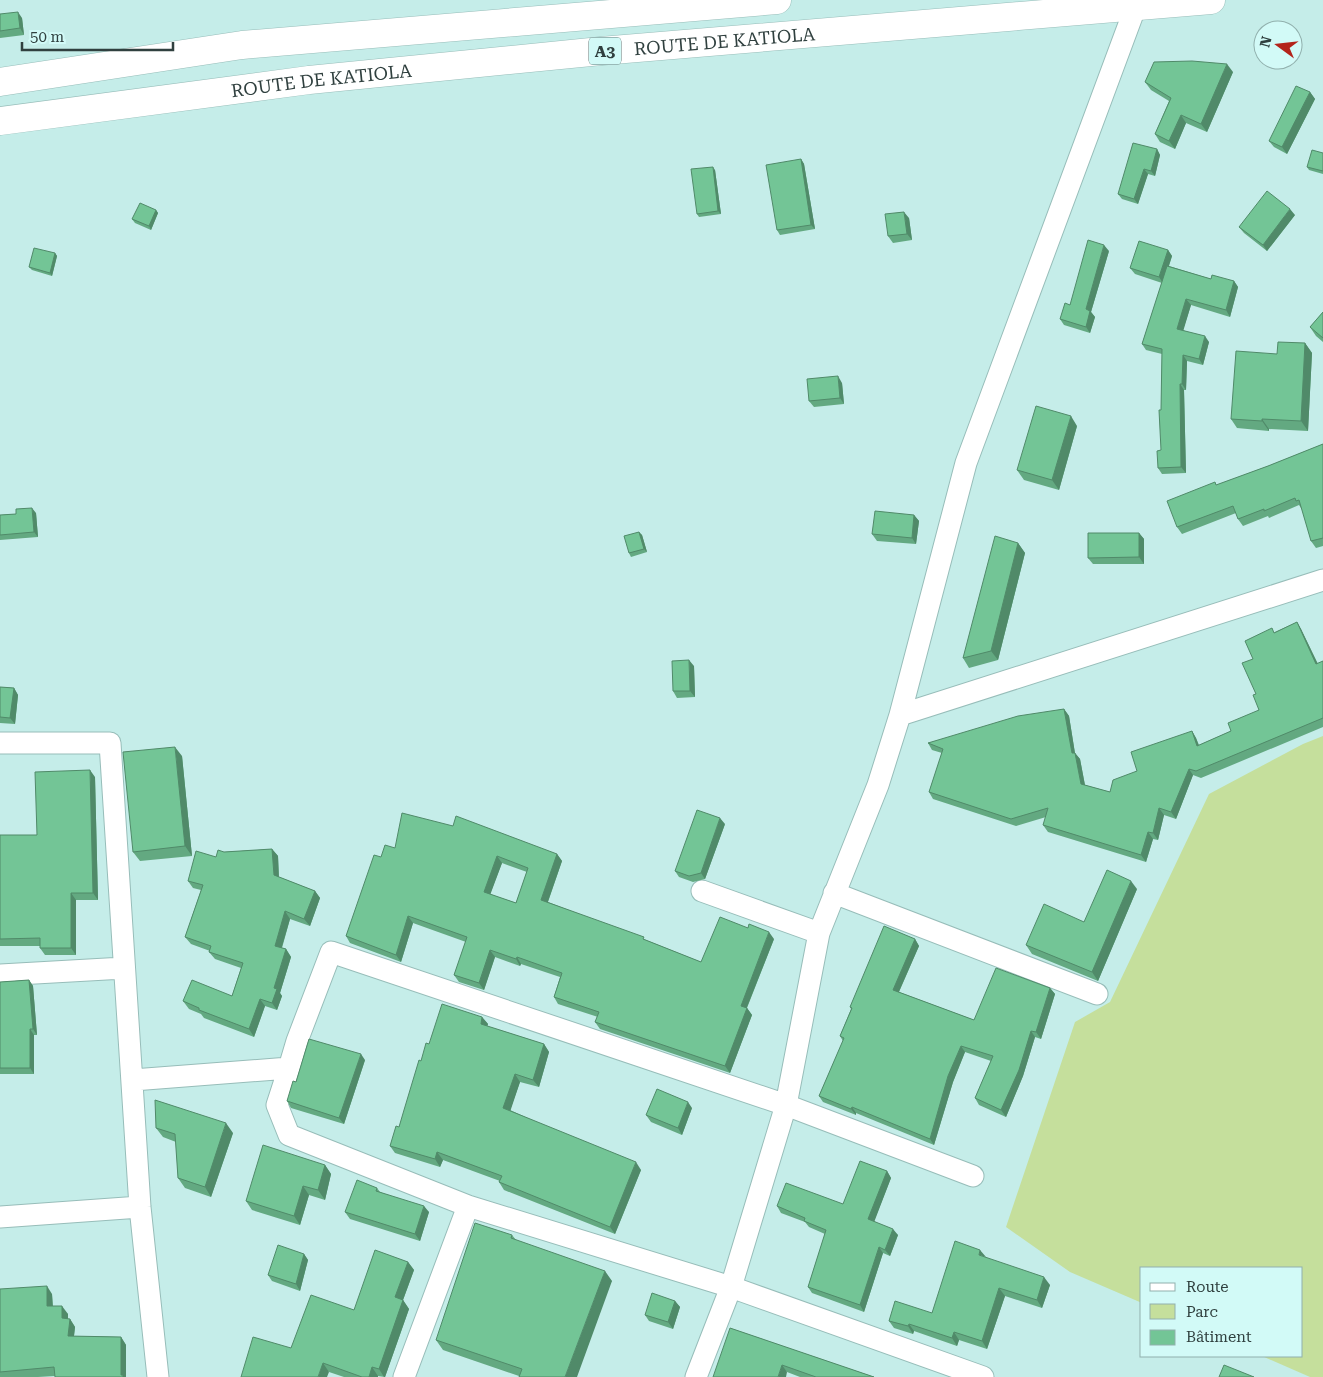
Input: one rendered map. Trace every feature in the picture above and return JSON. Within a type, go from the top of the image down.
[{"type":"highway","name":"ROUTE DE KATIOLA","points":[[0,82],[242,45],[777,0]]},
{"type":"highway","name":"ROUTE DE KATIOLA","points":[[0,121],[318,79],[601,51],[1137,3],[1211,0]]},
{"type":"street","points":[[696,1377],[731,1287],[786,1105],[820,932],[878,785],[900,715],[966,462],[1137,3]]},
{"type":"street","points":[[900,715],[1323,580]]},
{"type":"street","points":[[0,743],[110,743],[140,1207],[158,1377]]},
{"type":"street","points":[[702,891],[820,932]]},
{"type":"street","points":[[834,893],[1097,994]]},
{"type":"street","points":[[973,1176],[786,1105],[331,952],[296,1041],[277,1105],[288,1135],[468,1206],[731,1287],[983,1377]]},
{"type":"street","points":[[0,975],[124,968]]},
{"type":"street","points":[[133,1080],[289,1068]]},
{"type":"street","points":[[404,1377],[468,1206]]},
{"type":"street","points":[[0,1217],[140,1207]]},
{"type":"green space","points":[[1323,736],[1323,1377],[1310,1377],[1264,1357],[1303,1357],[1303,1267],[1140,1267],[1140,1302],[1070,1272],[1006,1227],[1075,1022],[1110,1002],[1209,794],[1303,744]]},
{"type":"building","points":[[18,12],[20,28],[0,31],[0,14]]},
{"type":"building","points":[[1192,61],[1227,64],[1201,124],[1181,115],[1169,141],[1155,134],[1171,98],[1145,82],[1154,62]]},
{"type":"building","points":[[1296,86],[1310,92],[1282,147],[1269,141]]},
{"type":"building","points":[[1133,143],[1157,149],[1151,171],[1144,169],[1134,199],[1118,194]]},
{"type":"building","points":[[1312,150],[1323,153],[1323,171],[1307,167]]},
{"type":"building","points":[[801,159],[811,225],[777,230],[766,165]]},
{"type":"building","points":[[713,167],[718,211],[697,214],[691,169]]},
{"type":"building","points":[[1267,191],[1290,209],[1263,245],[1239,227]]},
{"type":"building","points":[[140,203],[156,210],[149,226],[132,219]]},
{"type":"building","points":[[904,212],[907,234],[888,236],[885,214]]},
{"type":"building","points":[[1088,240],[1104,245],[1086,309],[1090,311],[1086,327],[1060,319],[1065,303],[1070,305]]},
{"type":"building","points":[[1139,241],[1168,250],[1159,277],[1130,268]]},
{"type":"building","points":[[34,248],[55,253],[50,273],[29,267]]},
{"type":"building","points":[[1167,266],[1211,279],[1212,275],[1234,281],[1226,310],[1186,299],[1177,329],[1205,336],[1199,359],[1183,355],[1182,384],[1180,384],[1181,467],[1158,468],[1157,451],[1161,450],[1159,410],[1161,410],[1162,349],[1142,344]]},
{"type":"building","points":[[1323,312],[1323,338],[1310,327]]},
{"type":"building","points":[[1278,342],[1305,343],[1301,421],[1231,419],[1236,351],[1277,354]]},
{"type":"building","points":[[838,376],[840,398],[809,401],[807,379]]},
{"type":"building","points":[[1036,406],[1071,416],[1052,480],[1017,470]]},
{"type":"building","points":[[1323,444],[1323,538],[1311,541],[1299,500],[1296,501],[1295,498],[1238,519],[1233,506],[1177,527],[1167,501],[1215,482],[1216,485],[1268,466]]},
{"type":"building","points":[[32,508],[34,532],[0,535],[0,515],[16,514],[16,509]]},
{"type":"building","points":[[875,511],[914,515],[912,538],[872,534]]},
{"type":"building","points":[[639,532],[644,549],[629,553],[624,536]]},
{"type":"building","points":[[1088,533],[1139,533],[1139,557],[1088,558]]},
{"type":"building","points":[[995,536],[1018,543],[991,651],[963,658]]},
{"type":"building","points":[[1297,622],[1316,664],[1323,661],[1323,718],[1196,771],[1189,769],[1171,812],[1159,808],[1153,833],[1148,832],[1141,855],[1043,825],[1048,808],[1011,819],[929,792],[943,749],[928,743],[1018,716],[1064,709],[1072,753],[1075,753],[1081,784],[1110,792],[1113,780],[1137,771],[1131,752],[1192,731],[1197,746],[1231,731],[1228,723],[1259,710],[1253,695],[1256,694],[1242,663],[1253,659],[1245,641],[1272,628],[1274,633]]},
{"type":"building","points":[[689,660],[690,691],[673,691],[672,661]]},
{"type":"building","points":[[0,687],[14,688],[10,718],[0,717]]},
{"type":"building","points":[[175,747],[185,846],[133,852],[123,752]]},
{"type":"building","points":[[90,770],[93,893],[71,893],[71,948],[40,948],[40,938],[0,939],[0,835],[37,835],[35,772]]},
{"type":"building","points":[[697,810],[720,818],[701,873],[689,876],[675,871]]},
{"type":"building","points":[[402,813],[453,826],[456,816],[557,854],[541,900],[644,937],[643,939],[701,962],[720,917],[748,928],[749,924],[769,932],[741,1006],[747,1008],[725,1066],[595,1022],[599,1012],[554,997],[562,973],[517,957],[516,959],[490,950],[479,983],[454,975],[467,937],[408,916],[396,955],[346,936],[374,855],[381,857],[385,845],[395,848]],"holes":[[[497,856],[528,868],[516,903],[484,892]]]},
{"type":"building","points":[[272,849],[274,875],[315,891],[304,919],[285,911],[275,946],[286,949],[274,988],[277,989],[272,1003],[260,999],[249,1029],[199,1010],[199,1008],[183,1001],[192,980],[232,996],[243,963],[209,952],[211,946],[185,937],[203,885],[188,881],[196,851],[216,857],[218,850],[224,852]]},
{"type":"building","points":[[1107,870],[1131,881],[1092,972],[1026,945],[1044,904],[1084,922]]},
{"type":"building","points":[[884,926],[915,939],[893,990],[974,1020],[996,968],[1050,988],[1036,1032],[1031,1031],[1019,1070],[1001,1110],[975,1098],[993,1056],[961,1046],[948,1076],[930,1139],[852,1107],[851,1109],[819,1096],[844,1038],[840,1036],[852,1008],[850,1007]]},
{"type":"building","points":[[29,980],[33,1029],[30,1029],[30,1068],[0,1068],[0,982]]},
{"type":"building","points":[[442,1004],[482,1017],[481,1024],[544,1044],[533,1080],[515,1074],[503,1108],[636,1162],[610,1227],[499,1182],[502,1176],[437,1152],[435,1159],[390,1146],[396,1126],[399,1127],[419,1060],[421,1061],[426,1043],[429,1044]]},
{"type":"building","points":[[309,1039],[361,1054],[339,1118],[287,1101],[293,1081],[296,1082]]},
{"type":"building","points":[[657,1089],[688,1102],[678,1128],[646,1115]]},
{"type":"building","points":[[155,1100],[226,1123],[205,1187],[178,1178],[175,1134],[156,1128]]},
{"type":"building","points":[[263,1145],[325,1165],[318,1190],[303,1186],[294,1216],[246,1201]]},
{"type":"building","points":[[860,1161],[887,1171],[868,1219],[893,1229],[885,1250],[879,1247],[860,1305],[808,1287],[826,1230],[804,1221],[805,1218],[777,1206],[786,1183],[843,1204]]},
{"type":"building","points":[[357,1180],[377,1188],[376,1191],[424,1206],[415,1234],[345,1212]]},
{"type":"building","points":[[475,1223],[512,1235],[511,1238],[605,1271],[565,1377],[519,1377],[522,1369],[436,1340]]},
{"type":"building","points":[[955,1241],[980,1250],[979,1255],[1044,1277],[1037,1300],[999,1288],[982,1341],[954,1332],[952,1338],[909,1324],[908,1326],[889,1321],[895,1301],[932,1313]]},
{"type":"building","points":[[278,1245],[304,1254],[296,1284],[268,1275]]},
{"type":"building","points":[[375,1250],[408,1262],[395,1297],[403,1300],[379,1369],[372,1367],[369,1377],[362,1377],[323,1363],[318,1377],[241,1377],[253,1337],[291,1348],[311,1295],[354,1310]]},
{"type":"building","points":[[47,1286],[47,1306],[62,1306],[62,1318],[70,1319],[68,1336],[121,1337],[121,1375],[123,1377],[55,1377],[54,1367],[0,1372],[0,1289]]},
{"type":"building","points":[[652,1293],[675,1301],[668,1322],[645,1315]]},
{"type":"building","points":[[730,1328],[874,1377],[816,1377],[782,1365],[778,1377],[713,1377]]},
{"type":"building","points":[[1224,1365],[1254,1377],[1219,1377]]}]
